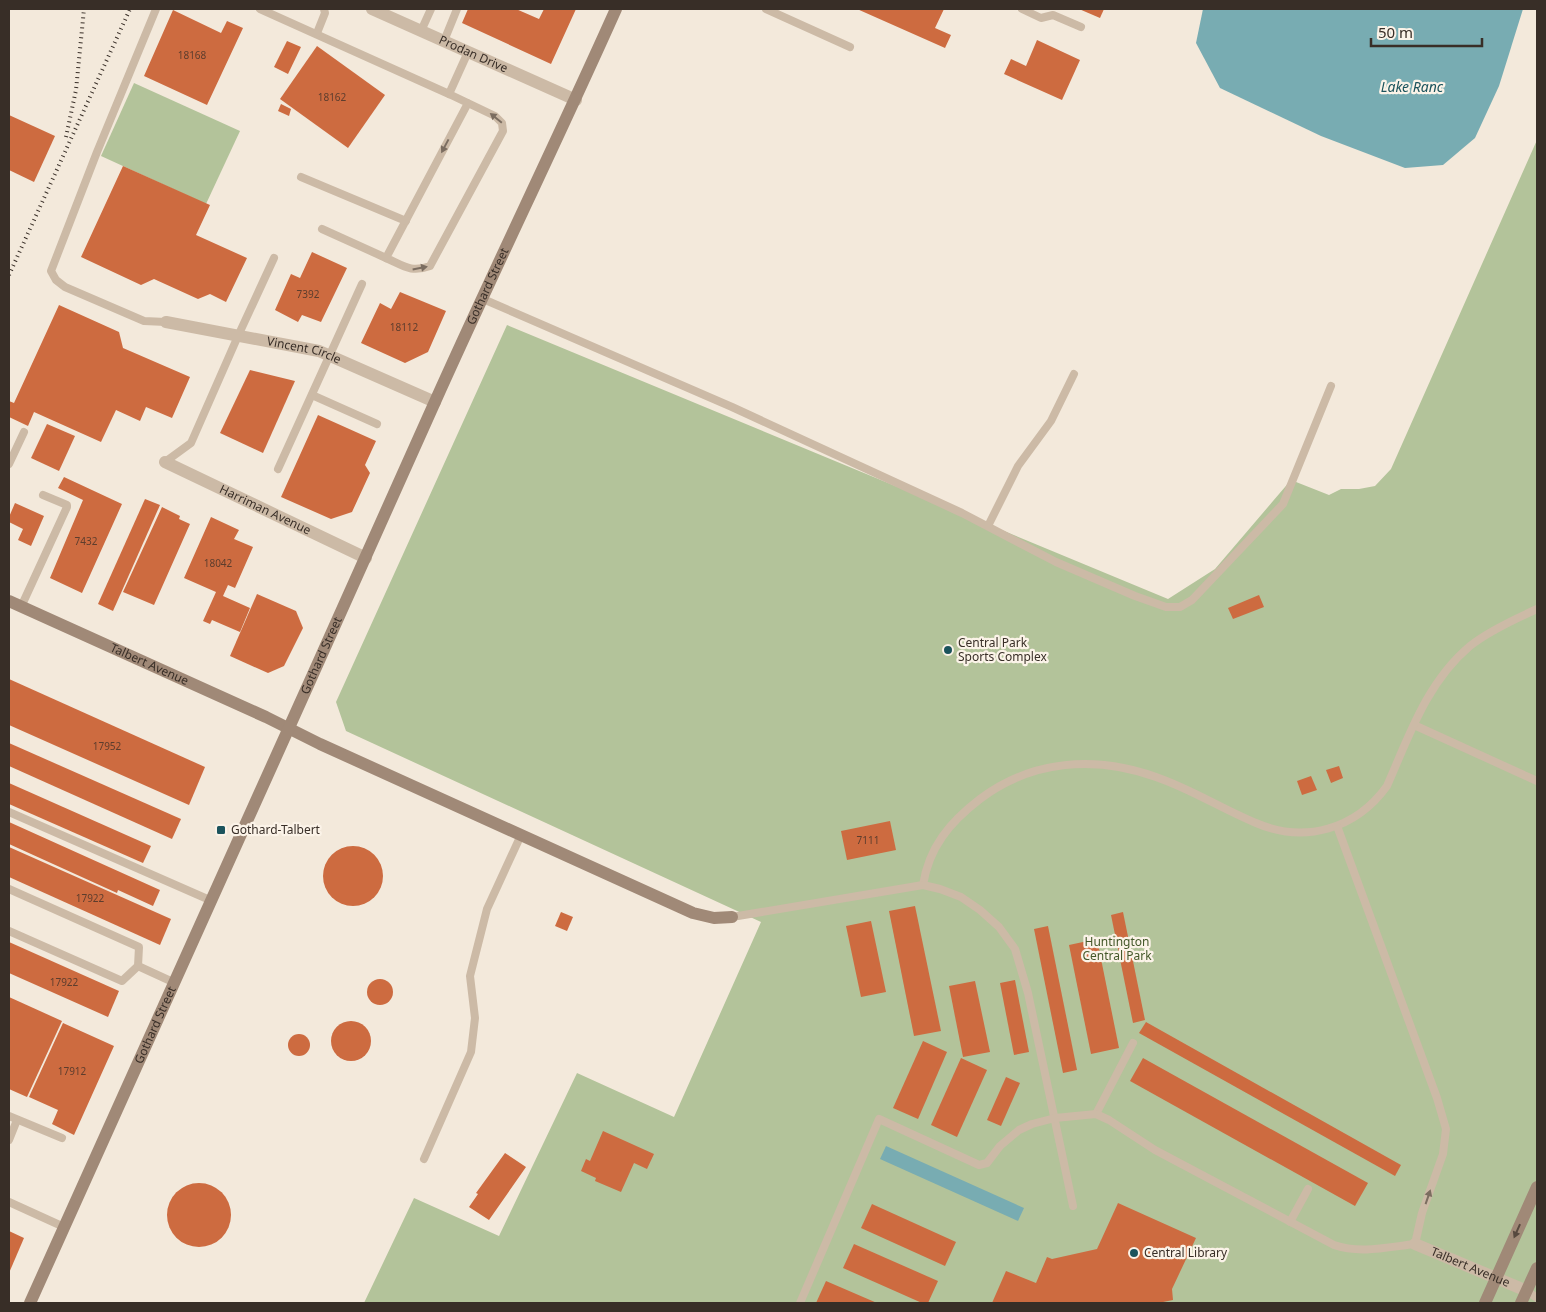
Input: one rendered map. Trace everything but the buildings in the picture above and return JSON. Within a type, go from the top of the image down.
[{"type":"street","name":"Prodan Drive","points":[[372,9],[576,100]]},
{"type":"street","name":"Gothard Street","points":[[30,1303],[435,402],[576,100],[616,9]]},
{"type":"street","name":"Vincent Circle","points":[[166,322],[319,351],[435,402]]},
{"type":"street","name":"Harriman Avenue","points":[[165,462],[366,558]]},
{"type":"street","name":"Talbert Avenue","points":[[15,604],[693,913],[714,918],[732,917]]},
{"type":"street","points":[[1485,1303],[1537,1187]]},
{"type":"street","name":"Talbert Avenue","points":[[1415,1244],[1534,1294]]},
{"type":"street","points":[[1522,1303],[1534,1294],[1537,1268]]},
{"type":"lane","points":[[156,9],[97,152],[51,271],[56,280],[65,287],[144,321],[166,322]]},
{"type":"lane","points":[[260,9],[317,33],[468,103],[495,116],[502,124],[503,131],[430,266],[420,270],[411,270],[322,229]]},
{"type":"lane","points":[[317,33],[325,13],[324,9]]},
{"type":"lane","points":[[422,31],[431,9]]},
{"type":"lane","points":[[444,41],[457,9]]},
{"type":"lane","points":[[766,9],[850,47]]},
{"type":"lane","points":[[1022,9],[1041,18],[1053,16],[1081,28]]},
{"type":"lane","points":[[449,94],[468,52]]},
{"type":"lane","points":[[386,258],[468,103]]},
{"type":"lane","points":[[301,177],[406,221]]},
{"type":"lane","points":[[165,462],[191,443],[274,258]]},
{"type":"lane","points":[[278,470],[362,284]]},
{"type":"lane","points":[[483,298],[732,407],[962,513],[1056,562],[1135,596],[1166,607],[1180,608],[1192,600],[1283,504],[1331,386]]},
{"type":"lane","points":[[988,526],[1018,466],[1051,420],[1074,374]]},
{"type":"lane","points":[[312,396],[377,424]]},
{"type":"lane","points":[[9,464],[24,432]]},
{"type":"lane","points":[[15,604],[67,508],[66,505],[43,495]]},
{"type":"lane","points":[[923,886],[934,848],[950,826],[968,808],[991,791],[1028,773],[1071,763],[1110,765],[1156,777],[1206,798],[1257,824],[1286,832],[1314,832],[1354,819],[1378,799],[1387,786],[1428,696],[1441,675],[1471,645],[1537,609]]},
{"type":"lane","points":[[1414,725],[1537,781]]},
{"type":"lane","points":[[9,812],[212,901]]},
{"type":"lane","points":[[800,1303],[879,1119],[979,1165],[987,1163],[1000,1146],[1019,1130],[1036,1122],[1096,1114],[1109,1120],[1155,1150],[1346,1250],[1415,1244],[1422,1213],[1442,1154],[1446,1129],[1437,1098],[1337,826]]},
{"type":"lane","points":[[424,1159],[471,1052],[475,1018],[470,976],[487,909],[521,835]]},
{"type":"lane","points":[[732,917],[764,910],[923,886],[940,889],[960,897],[980,910],[999,927],[1014,949],[1028,993],[1073,1206]]},
{"type":"lane","points":[[9,889],[139,946],[138,966],[122,980],[9,931]]},
{"type":"lane","points":[[138,966],[175,983]]},
{"type":"lane","points":[[1096,1114],[1134,1043]]},
{"type":"lane","points":[[9,1116],[62,1138]]},
{"type":"lane","points":[[9,1140],[17,1120]]},
{"type":"lane","points":[[1290,1222],[1308,1189]]},
{"type":"lane","points":[[9,1202],[64,1227]]},
{"type":"green space","points":[[134,83],[240,131],[206,204],[101,156]]},
{"type":"green space","name":"Huntington Central Park","points":[[1537,140],[1537,1303],[364,1303],[414,1198],[499,1236],[577,1073],[674,1117],[761,922],[346,731],[336,702],[507,325],[1168,599],[1215,569],[1291,480],[1329,495],[1341,489],[1359,489],[1375,486],[1391,469]]},
{"type":"water","name":"Lake Ranc","points":[[1203,9],[1523,9],[1499,86],[1475,138],[1443,165],[1405,168],[1321,136],[1220,88],[1196,43]]},
{"type":"water","points":[[886,1146],[1024,1208],[1018,1221],[880,1159]]},
{"type":"railway","points":[[66,137],[76,90],[84,9]]},
{"type":"railway","points":[[9,275],[130,9]]},
{"type":"place","name":"Central Park Sports Complex","points":[[948,650]]},
{"type":"place","name":"Gothard-Talbert","points":[[221,830]]},
{"type":"place","name":"Central Library","points":[[1134,1253]]}]
